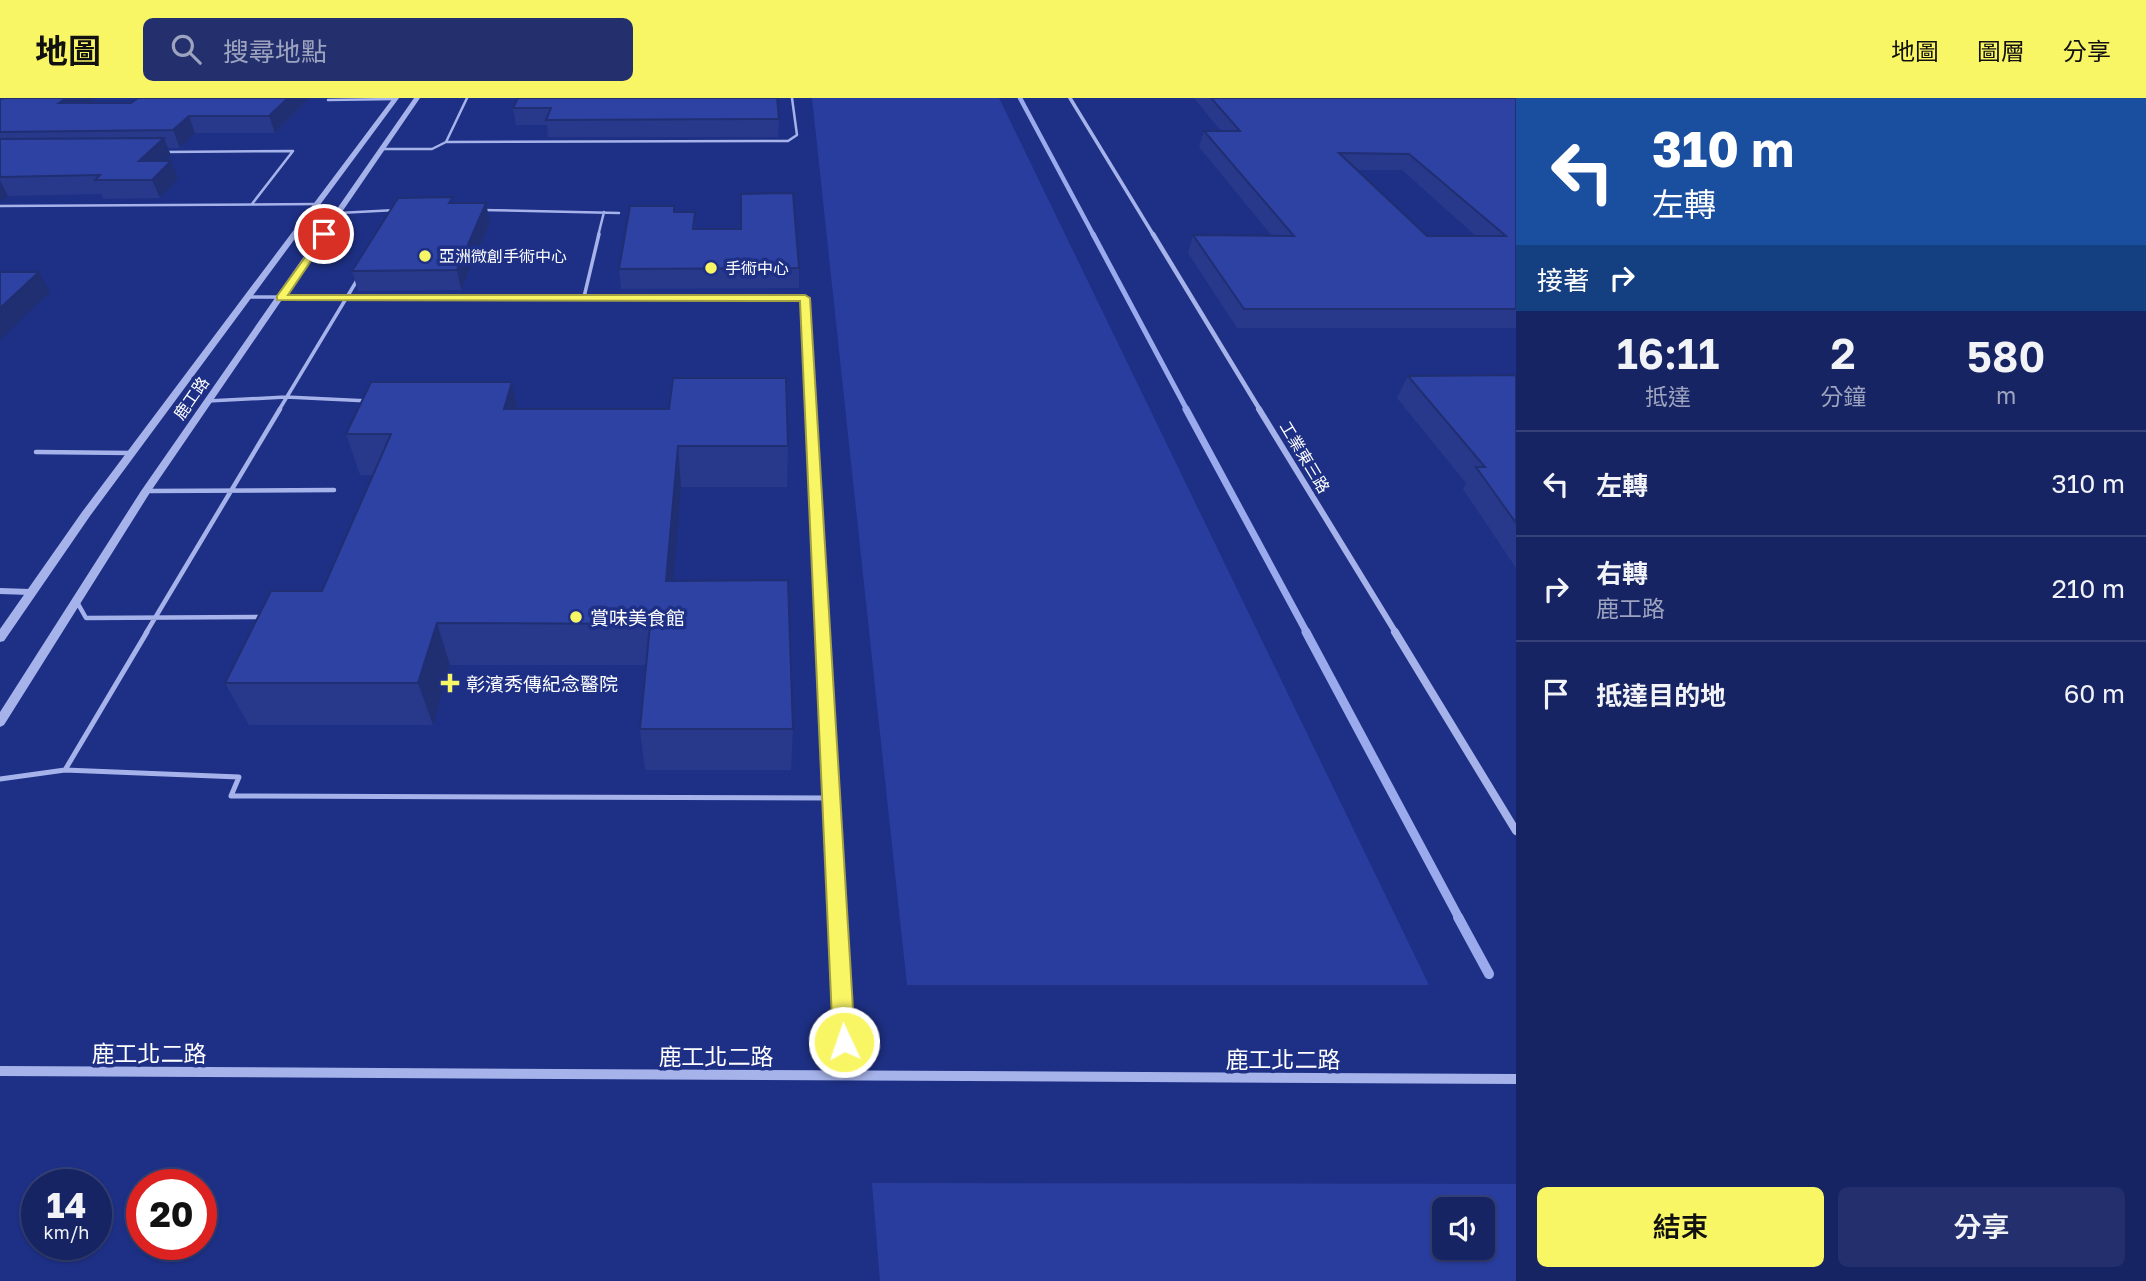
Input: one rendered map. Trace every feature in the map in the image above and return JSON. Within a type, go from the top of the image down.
[{"type":"street","name":"鹿工路","points":[[0,638],[30,592],[396,98]]},
{"type":"street","name":"鹿工路","points":[[0,722],[75,599],[146,491],[417,98]]},
{"type":"street","name":"工業東三路","points":[[1070,98],[1516,831]]},
{"type":"street","points":[[0,591],[30,592]]},
{"type":"street","name":"鹿工北二路","points":[[0,1071],[1516,1079]]},
{"type":"lane","points":[[328,100],[396,98]]},
{"type":"lane","points":[[446,142],[467,98]]},
{"type":"lane","points":[[382,149],[432,149],[446,142],[788,141],[797,135],[792,98]]},
{"type":"lane","points":[[158,152],[293,151],[252,204]]},
{"type":"lane","points":[[0,206],[320,204]]},
{"type":"lane","points":[[339,213],[402,210],[395,221]]},
{"type":"lane","points":[[478,210],[619,212]]},
{"type":"lane","points":[[584,297],[604,212]]},
{"type":"lane","points":[[65,770],[360,275]]},
{"type":"lane","points":[[247,297],[805,298],[844,1042],[852,1076]]},
{"type":"lane","points":[[208,401],[286,397],[377,402]]},
{"type":"lane","points":[[36,452],[134,453]]},
{"type":"lane","points":[[146,491],[334,490]]},
{"type":"lane","points":[[75,599],[86,618],[155,615],[268,617]]},
{"type":"lane","points":[[0,779],[65,770],[239,777],[230,796],[833,798]]},
{"type":"shaded area","points":[[812,98],[999,98],[1429,985],[907,985]]},
{"type":"shaded area","points":[[872,1183],[1516,1184],[1516,1281],[880,1281]]},
{"type":"building","points":[[66,98],[59,103],[131,103],[138,98],[288,98],[269,116],[189,116],[173,130],[0,132],[0,99]]},
{"type":"building","points":[[518,98],[777,98],[779,119],[546,120],[551,108],[513,108]]},
{"type":"building","points":[[1211,98],[1516,98],[1516,309],[1244,309],[1193,235],[1294,236],[1204,131],[1240,131]],"holes":[[[1339,153],[1409,154],[1506,236],[1427,236]]]},
{"type":"building","points":[[164,138],[139,161],[171,161],[152,180],[95,180],[100,175],[0,177],[0,139]]},
{"type":"building","name":"手術中心","points":[[793,193],[799,268],[619,269],[630,206],[674,206],[674,212],[695,212],[693,229],[741,229],[741,194]]},
{"type":"building","name":"亞洲微創手術中心","points":[[453,197],[449,203],[486,203],[457,270],[352,271],[398,198]]},
{"type":"building","points":[[0,272],[39,272],[0,308]]},
{"type":"building","points":[[1516,375],[1516,523],[1476,467],[1485,467],[1408,376]]},
{"type":"building","name":"彰濱秀傳紀念醫院","points":[[673,378],[786,378],[788,446],[678,446],[666,581],[788,580],[793,729],[640,729],[650,624],[437,623],[418,683],[225,683],[271,591],[322,591],[391,434],[346,434],[371,382],[512,382],[504,409],[669,409]]},
{"type":"waterway","points":[[1020,98],[1094,236]]},
{"type":"waterway","points":[[1093,234],[1187,410]]},
{"type":"waterway","points":[[1186,409],[1307,633]]},
{"type":"waterway","points":[[1306,632],[1459,918]]},
{"type":"waterway","points":[[1458,917],[1489,974]]},
{"type":"place","name":"亞洲微創手術中心","points":[[425,256]]},
{"type":"place","name":"手術中心","points":[[711,268]]},
{"type":"place","name":"賞味美食館","points":[[576,617]]},
{"type":"place","name":"彰濱秀傳紀念醫院","points":[[450,683]]},
{"type":"route","points":[[324,234],[280,298],[805,298],[832,771],[844,1042]]}]
